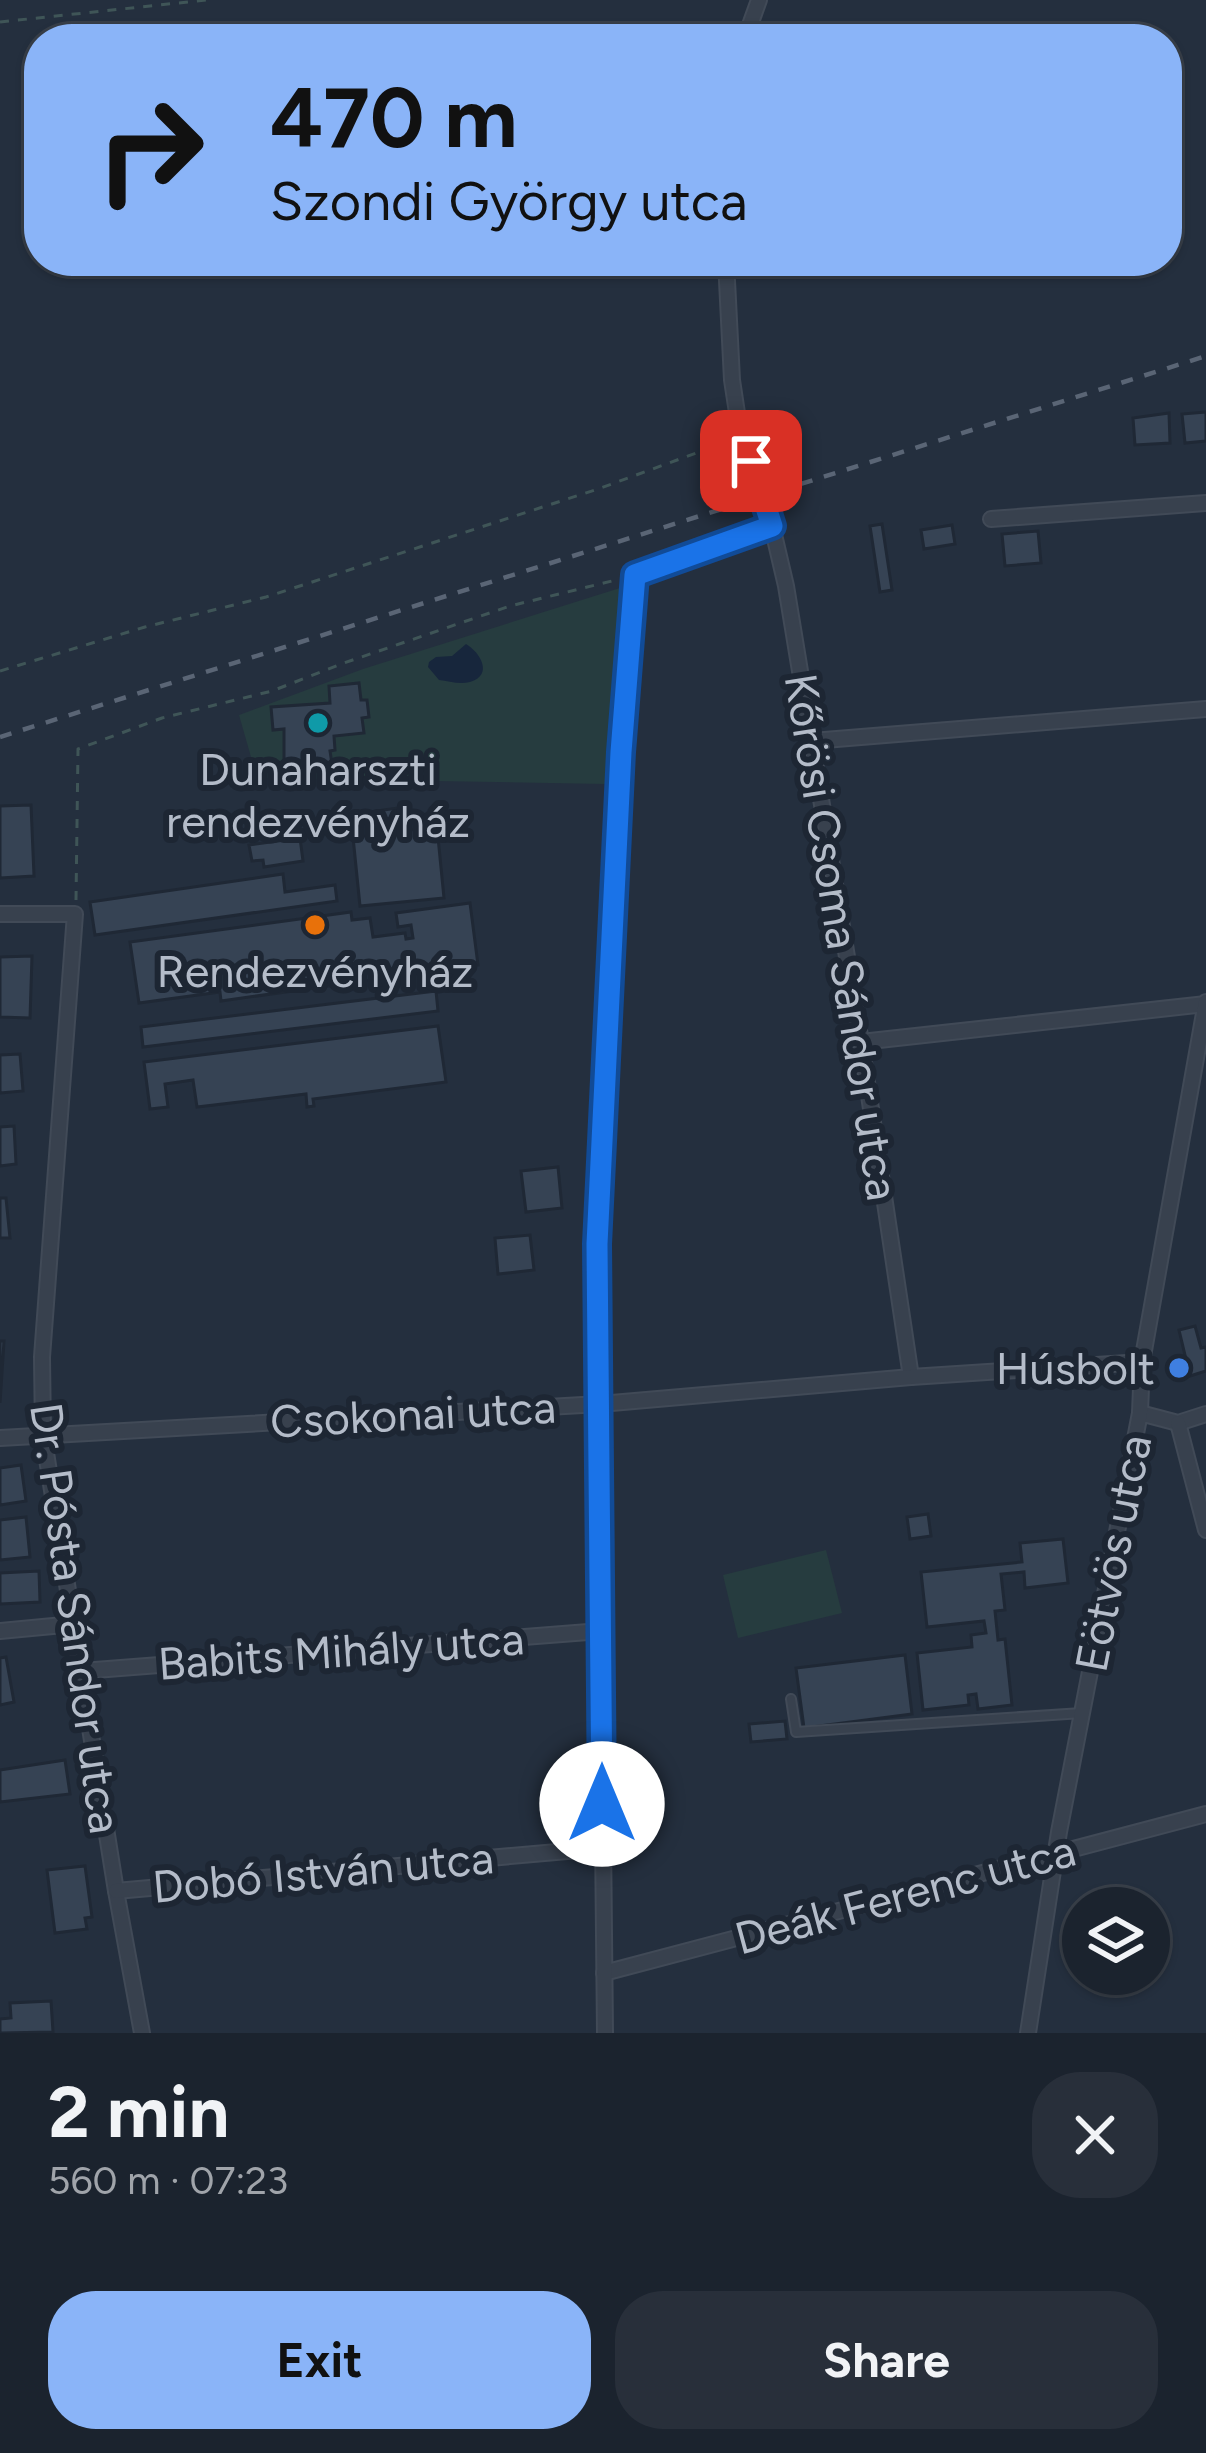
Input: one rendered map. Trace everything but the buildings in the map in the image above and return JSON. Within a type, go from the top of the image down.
[{"type":"street","name":"Kőrösi Csoma Sándor utca","points":[[726,276],[732,380],[742,436],[764,498],[786,586],[911,1377]]},
{"type":"street","points":[[992,519],[1206,503]]},
{"type":"street","points":[[605,2033],[597,1244],[621,752],[635,575],[772,526]]},
{"type":"street","points":[[812,740],[1206,709]]},
{"type":"street","points":[[0,914],[75,914]]},
{"type":"street","name":"Dr. Pósta Sándor utca","points":[[75,914],[42,1357],[43,1434],[142,2033]]},
{"type":"street","points":[[861,1042],[1206,1004]]},
{"type":"street","name":"Eötvös utca","points":[[1028,2033],[1140,1414],[1142,1363],[1206,1004]]},
{"type":"street","name":"Csokonai utca","points":[[0,1438],[600,1404],[1142,1363]]},
{"type":"street","points":[[1140,1414],[1178,1423],[1206,1414]]},
{"type":"street","points":[[1178,1423],[1206,1530]]},
{"type":"street","points":[[0,1631],[74,1624]]},
{"type":"street","name":"Babits Mihály utca","points":[[82,1671],[601,1631]]},
{"type":"street","name":"Deák Ferenc utca","points":[[604,1972],[1206,1814]]},
{"type":"street","name":"Dobó István utca","points":[[116,1891],[602,1848]]},
{"type":"lane","points":[[791,1699],[796,1732],[1083,1713]]},
{"type":"path","points":[[0,22],[206,0]]},
{"type":"path","points":[[0,670],[266,597],[598,490],[742,436]]},
{"type":"path","points":[[75,914],[78,748],[162,718],[272,692],[510,606],[635,575]]},
{"type":"green space","points":[[620,588],[605,784],[257,778],[239,715],[363,669]]},
{"type":"green space","points":[[826,1550],[842,1613],[738,1638],[723,1575]]},
{"type":"water","points":[[466,644],[480,658],[481,674],[466,683],[439,680],[429,662],[452,656]]},
{"type":"railway","points":[[0,737],[1206,356]]},
{"type":"place","name":"Dunaharszti rendezvényház","points":[[318,723]]},
{"type":"place","name":"Rendezvényház","points":[[315,925]]},
{"type":"place","name":"Húsbolt","points":[[1179,1368]]},
{"type":"route","points":[[602,1804],[597,1244],[621,752],[635,575],[772,526],[751,461]]}]
